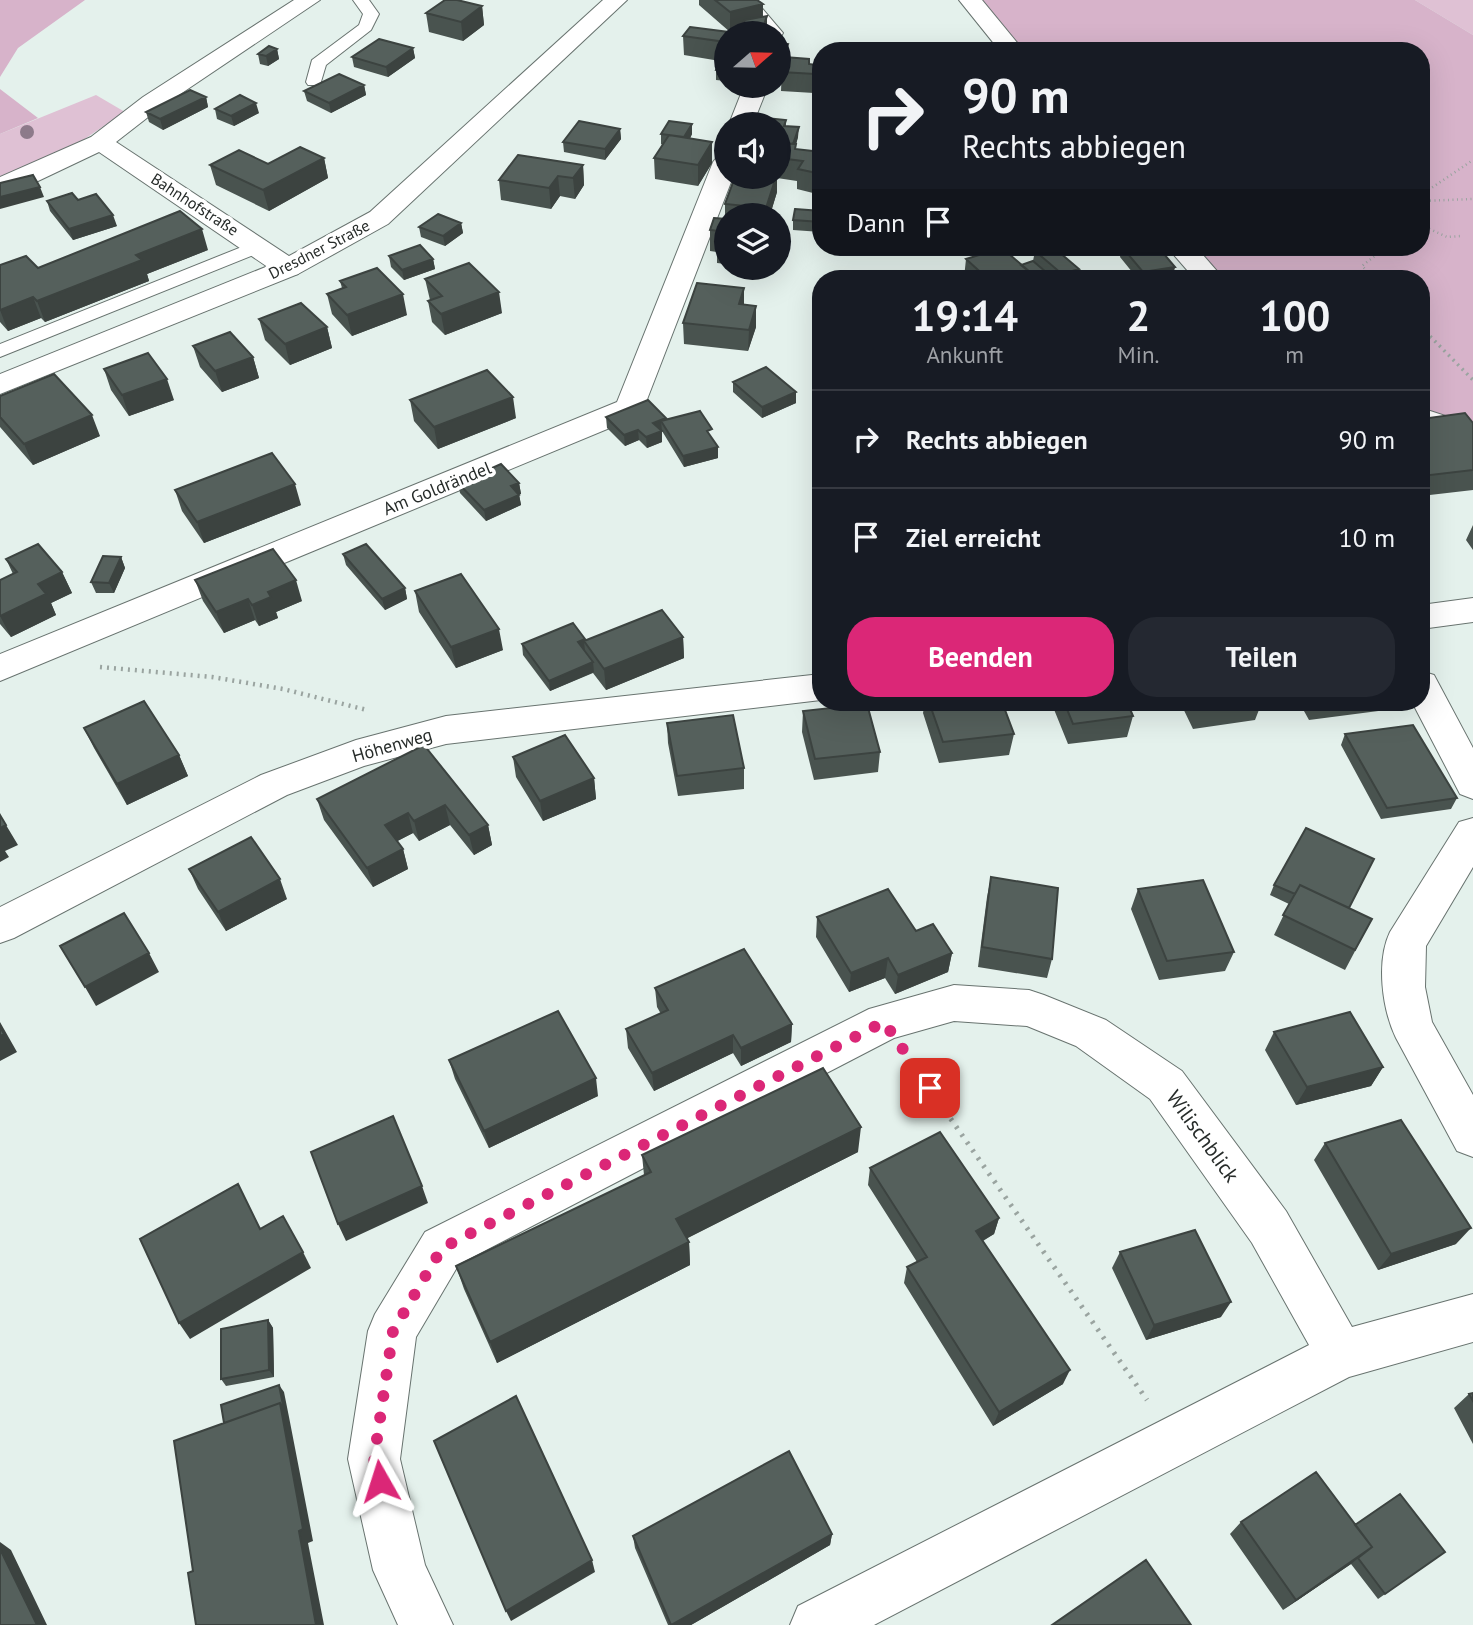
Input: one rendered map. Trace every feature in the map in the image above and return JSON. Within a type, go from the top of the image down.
[{"type":"street","points":[[0,186],[29,176],[100,142],[163,94],[309,0]]},
{"type":"street","name":"Dresdner Straße","points":[[0,385],[288,268],[379,218],[616,0]]},
{"type":"street","points":[[743,0],[761,21]]},
{"type":"street","points":[[970,0],[1005,42]]},
{"type":"street","name":"Bahnhofstraße","points":[[100,142],[259,246],[288,268]]},
{"type":"street","name":"Am Goldrändel","points":[[9,664],[630,408],[715,189]]},
{"type":"street","points":[[1189,256],[1202,270]]},
{"type":"street","points":[[1430,420],[1473,436]]},
{"type":"street","points":[[1430,616],[1473,610]]},
{"type":"street","name":"Höhenweg","points":[[0,926],[274,785],[356,754],[446,730],[812,688]]},
{"type":"street","points":[[1430,701],[1473,784]]},
{"type":"street","points":[[1473,833],[1405,944],[1404,987],[1411,1025],[1473,1137]]},
{"type":"street","name":"Wilischblick","points":[[426,1625],[400,1570],[374,1459],[393,1331],[442,1248],[884,1022],[954,1003],[1029,1008],[1091,1033],[1167,1084],[1269,1227],[1341,1355]]},
{"type":"street","points":[[817,1625],[1341,1355],[1473,1318]]},
{"type":"lane","points":[[314,82],[318,63],[366,27],[371,14],[361,0]]},
{"type":"lane","points":[[0,351],[259,246]]},
{"type":"path","points":[[1430,189],[1473,160]]},
{"type":"path","points":[[1430,201],[1473,199]]},
{"type":"path","points":[[1430,229],[1447,237],[1461,236]]},
{"type":"path","points":[[1366,270],[1362,266],[1375,256]]},
{"type":"path","points":[[1430,336],[1473,380]]},
{"type":"path","points":[[9,664],[212,677],[283,689],[371,711]]},
{"type":"path","points":[[884,1022],[1175,1440]]},
{"type":"shaded area","points":[[0,0],[85,0],[18,48],[0,77]]},
{"type":"shaded area","points":[[975,0],[1415,0],[1473,35],[1473,431],[1430,415],[1430,270],[1212,270],[1199,256],[1430,256],[1430,42],[1011,42]]},
{"type":"shaded area","points":[[1415,0],[1473,0],[1473,35]]},
{"type":"shaded area","points":[[0,89],[38,118],[0,134]]},
{"type":"shaded area","points":[[96,95],[125,112],[74,146],[0,178],[0,134]]},
{"type":"building","points":[[445,0],[482,6],[461,22],[426,13]]},
{"type":"building","points":[[715,0],[757,0],[763,4],[730,12]]},
{"type":"building","points":[[767,16],[765,21],[745,20]]},
{"type":"building","points":[[690,27],[714,30],[714,40],[683,36]]},
{"type":"building","points":[[379,39],[413,48],[386,67],[352,57]]},
{"type":"building","points":[[269,46],[277,49],[266,56],[258,54]]},
{"type":"building","points":[[791,58],[809,59],[812,74],[791,73]]},
{"type":"building","points":[[339,74],[364,85],[329,103],[304,91]]},
{"type":"building","points":[[190,90],[206,97],[160,119],[146,112]]},
{"type":"building","points":[[240,95],[256,103],[231,116],[215,109]]},
{"type":"building","points":[[579,121],[620,129],[605,149],[563,142]]},
{"type":"building","points":[[669,121],[692,124],[684,137],[661,134]]},
{"type":"building","points":[[791,126],[799,127],[793,144]]},
{"type":"building","points":[[669,135],[712,142],[698,165],[654,158]]},
{"type":"building","points":[[791,144],[796,144],[795,149],[812,151],[812,172],[798,169],[803,161],[791,160]]},
{"type":"building","points":[[300,147],[324,158],[263,190],[210,165],[239,150],[268,164]]},
{"type":"building","points":[[518,155],[583,165],[573,178],[558,176],[549,188],[499,180]]},
{"type":"building","points":[[33,175],[40,187],[0,197],[0,183]]},
{"type":"building","points":[[731,189],[772,189],[768,203],[725,203]]},
{"type":"building","points":[[72,193],[78,200],[96,194],[113,215],[69,229],[47,201]]},
{"type":"building","points":[[795,209],[812,210],[812,221],[793,220]]},
{"type":"building","points":[[180,211],[202,229],[136,255],[142,260],[37,301],[33,297],[0,310],[0,265],[26,256],[38,268]]},
{"type":"building","points":[[438,214],[461,223],[443,236],[419,227]]},
{"type":"building","points":[[420,245],[433,259],[402,270],[389,256]]},
{"type":"building","points":[[976,256],[1011,256],[1028,270],[978,270],[966,259]]},
{"type":"building","points":[[1041,256],[1064,256],[1079,269],[1076,270],[1057,270]]},
{"type":"building","points":[[1130,256],[1166,256],[1175,267],[1156,270],[1141,270]]},
{"type":"building","points":[[1033,261],[1044,270],[1027,270],[1021,265]]},
{"type":"building","points":[[469,263],[499,292],[441,314],[428,301],[442,296],[425,279]]},
{"type":"building","points":[[377,268],[403,294],[347,315],[327,294],[346,287],[340,281]]},
{"type":"building","points":[[697,283],[744,288],[739,304],[756,306],[749,330],[683,323]]},
{"type":"building","points":[[301,303],[327,327],[285,344],[259,319]]},
{"type":"building","points":[[230,332],[253,357],[215,371],[193,346]]},
{"type":"building","points":[[148,353],[167,379],[122,395],[104,369]]},
{"type":"building","points":[[766,367],[796,392],[762,407],[733,382]]},
{"type":"building","points":[[487,370],[513,397],[434,427],[410,400]]},
{"type":"building","points":[[54,374],[92,415],[24,444],[0,417],[0,396]]},
{"type":"building","points":[[648,400],[666,418],[653,423],[662,431],[646,437],[638,430],[624,435],[606,417]]},
{"type":"building","points":[[700,411],[712,429],[707,431],[718,447],[683,456],[661,421]]},
{"type":"building","points":[[1465,413],[1473,423],[1473,470],[1430,475],[1430,418]]},
{"type":"building","points":[[272,453],[295,484],[197,522],[175,490]]},
{"type":"building","points":[[501,464],[519,483],[511,486],[519,495],[484,510],[458,483]]},
{"type":"building","points":[[38,544],[62,572],[38,584],[46,594],[0,616],[0,580],[17,572],[6,559]]},
{"type":"building","points":[[366,544],[405,588],[382,599],[343,554]]},
{"type":"building","points":[[273,549],[296,580],[268,592],[271,597],[252,605],[248,599],[216,612],[195,580]]},
{"type":"building","points":[[103,556],[121,557],[109,583],[91,582]]},
{"type":"building","points":[[461,574],[499,629],[451,647],[415,591]]},
{"type":"building","points":[[662,610],[683,637],[604,669],[584,641]]},
{"type":"building","points":[[573,623],[585,639],[578,642],[593,662],[549,681],[522,644]]},
{"type":"building","points":[[144,701],[179,755],[117,784],[84,728]]},
{"type":"building","points":[[803,711],[869,711],[880,752],[815,759]]},
{"type":"building","points":[[932,711],[1005,711],[1014,734],[943,742]]},
{"type":"building","points":[[1068,711],[1131,711],[1133,716],[1073,724]]},
{"type":"building","points":[[733,715],[744,768],[677,776],[667,723]]},
{"type":"building","points":[[1413,725],[1457,798],[1387,808],[1345,734]]},
{"type":"building","points":[[565,735],[594,778],[540,801],[513,757]]},
{"type":"building","points":[[424,745],[488,825],[469,835],[445,805],[414,821],[408,813],[385,825],[403,849],[367,868],[317,799]]},
{"type":"building","points":[[0,815],[6,825],[0,828]]},
{"type":"building","points":[[1306,828],[1374,859],[1349,908],[1300,885],[1295,894],[1274,885]]},
{"type":"building","points":[[251,837],[280,879],[218,912],[189,869]]},
{"type":"building","points":[[991,877],[1058,888],[1052,959],[982,947]]},
{"type":"building","points":[[1203,880],[1234,952],[1167,961],[1138,889]]},
{"type":"building","points":[[1300,885],[1372,919],[1355,950],[1283,915]]},
{"type":"building","points":[[888,889],[916,931],[933,924],[952,953],[898,975],[888,958],[851,973],[817,917]]},
{"type":"building","points":[[124,913],[149,953],[85,987],[60,946]]},
{"type":"building","points":[[744,949],[792,1024],[741,1048],[733,1035],[652,1073],[626,1029],[668,1010],[655,988]]},
{"type":"building","points":[[558,1011],[596,1078],[484,1131],[449,1060]]},
{"type":"building","points":[[1350,1012],[1383,1067],[1307,1087],[1274,1032]]},
{"type":"building","points":[[823,1068],[861,1127],[676,1219],[689,1242],[490,1342],[456,1266],[651,1172],[642,1155]]},
{"type":"building","points":[[393,1116],[422,1186],[338,1224],[311,1152]]},
{"type":"building","points":[[1401,1120],[1471,1228],[1391,1254],[1325,1143]]},
{"type":"building","points":[[940,1132],[999,1218],[976,1231],[1070,1370],[999,1412],[907,1267],[927,1257],[870,1168]]},
{"type":"building","points":[[238,1184],[260,1229],[283,1216],[303,1252],[179,1323],[140,1239]]},
{"type":"building","points":[[1195,1230],[1231,1302],[1154,1325],[1120,1252]]},
{"type":"building","points":[[268,1320],[269,1370],[221,1379],[221,1329]]},
{"type":"building","points":[[279,1385],[284,1410],[280,1403],[224,1423],[221,1405]]},
{"type":"building","points":[[516,1396],[592,1560],[506,1611],[434,1441]]},
{"type":"building","points":[[280,1403],[303,1529],[299,1531],[316,1625],[196,1625],[188,1573],[193,1571],[174,1441]]},
{"type":"building","points":[[789,1451],[832,1534],[671,1625],[633,1536]]},
{"type":"building","points":[[1316,1472],[1372,1547],[1296,1600],[1241,1522]]},
{"type":"building","points":[[1400,1494],[1445,1552],[1385,1594],[1358,1558],[1372,1547],[1355,1525]]},
{"type":"building","points":[[0,1549],[37,1625],[0,1625]]},
{"type":"building","points":[[1146,1560],[1191,1625],[1052,1625]]},
{"type":"route","points":[[380,1481],[374,1459],[393,1331],[442,1248],[884,1022],[930,1088]]}]
